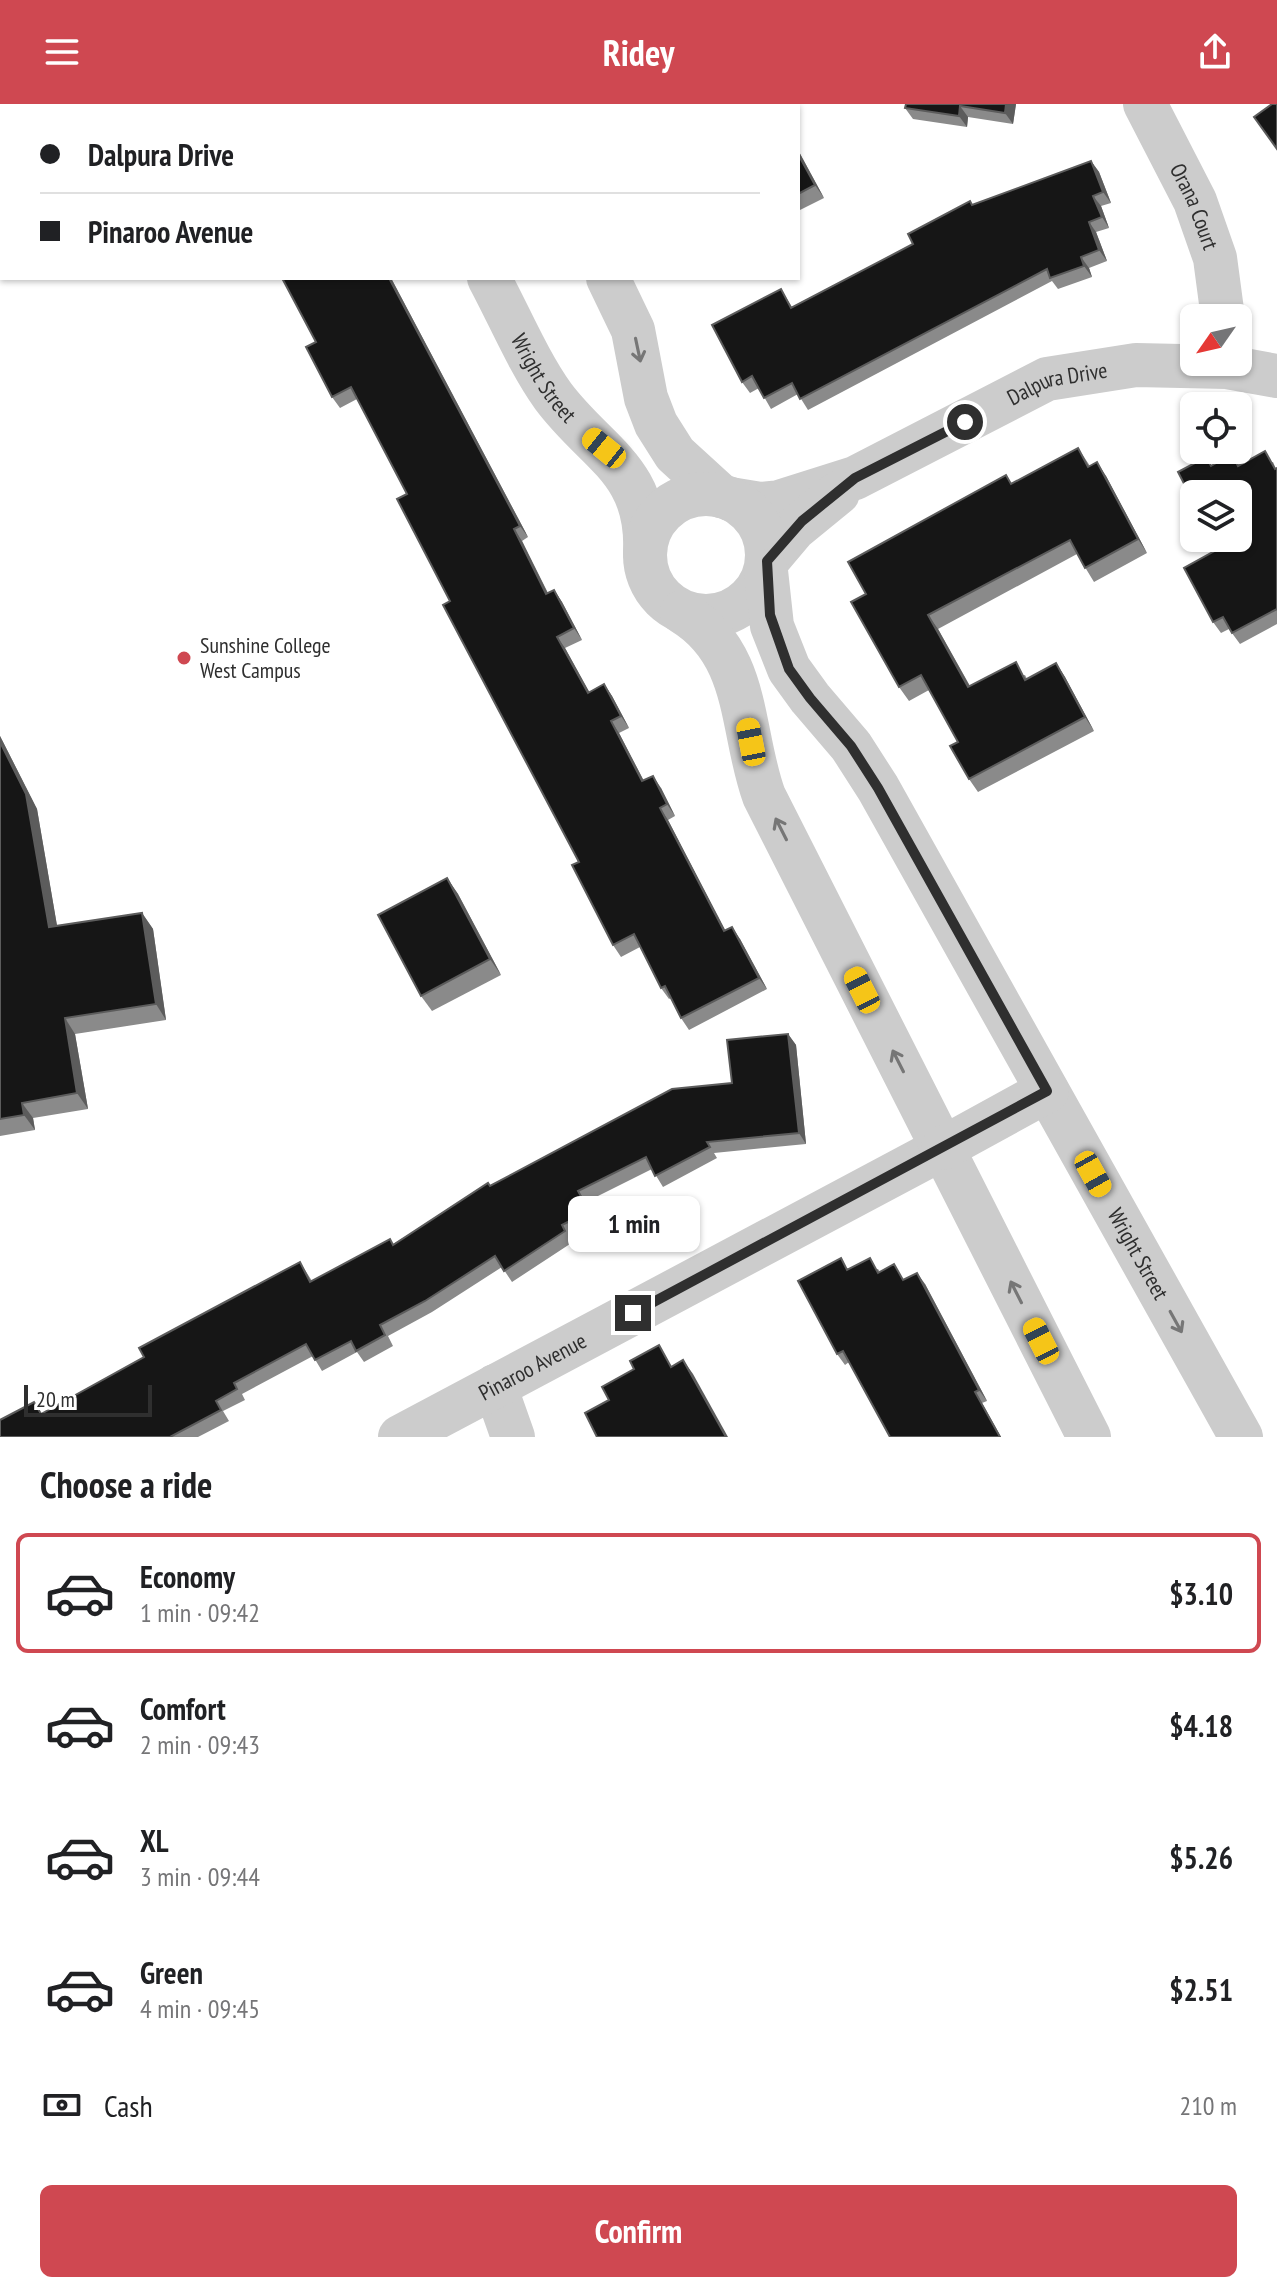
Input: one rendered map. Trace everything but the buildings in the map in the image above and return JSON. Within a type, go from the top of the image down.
[{"type":"street","name":"Orana Court","points":[[1145,104],[1195,201],[1215,258],[1221,304]]},
{"type":"street","name":"Wright Street","points":[[490,280],[552,395],[613,457],[631,482],[644,516],[645,553]]},
{"type":"street","points":[[609,280],[633,330],[646,398],[656,424],[675,454],[726,498],[751,514],[764,536],[766,566],[760,585],[740,607],[711,617],[682,612]]},
{"type":"street","name":"Dalpura Drive","points":[[726,498],[761,504],[779,502],[855,478],[1047,379],[1136,365],[1180,365]]},
{"type":"street","name":"Dalpura Drive","points":[[1252,370],[1277,376]]},
{"type":"street","name":"Dalpura Drive","points":[[766,566],[802,521],[855,478]]},
{"type":"street","points":[[726,498],[694,496],[669,506],[652,527],[645,553],[651,582],[659,594],[705,629],[731,667],[744,703],[753,757],[764,796],[1089,1437]]},
{"type":"street","name":"Wright Street","points":[[766,566],[770,615],[789,669],[851,746],[878,788],[1241,1437]]},
{"type":"street","name":"Pinaroo Avenue","points":[[400,1437],[467,1422],[495,1386],[1047,1091]]},
{"type":"street","points":[[495,1386],[513,1437]]},
{"type":"place","name":"Sunshine College West Campus","points":[[184,658]]},
{"type":"route","points":[[633,1313],[1047,1091],[878,788],[851,746],[789,669],[770,615],[767,561],[802,521],[855,478],[965,422]]}]
